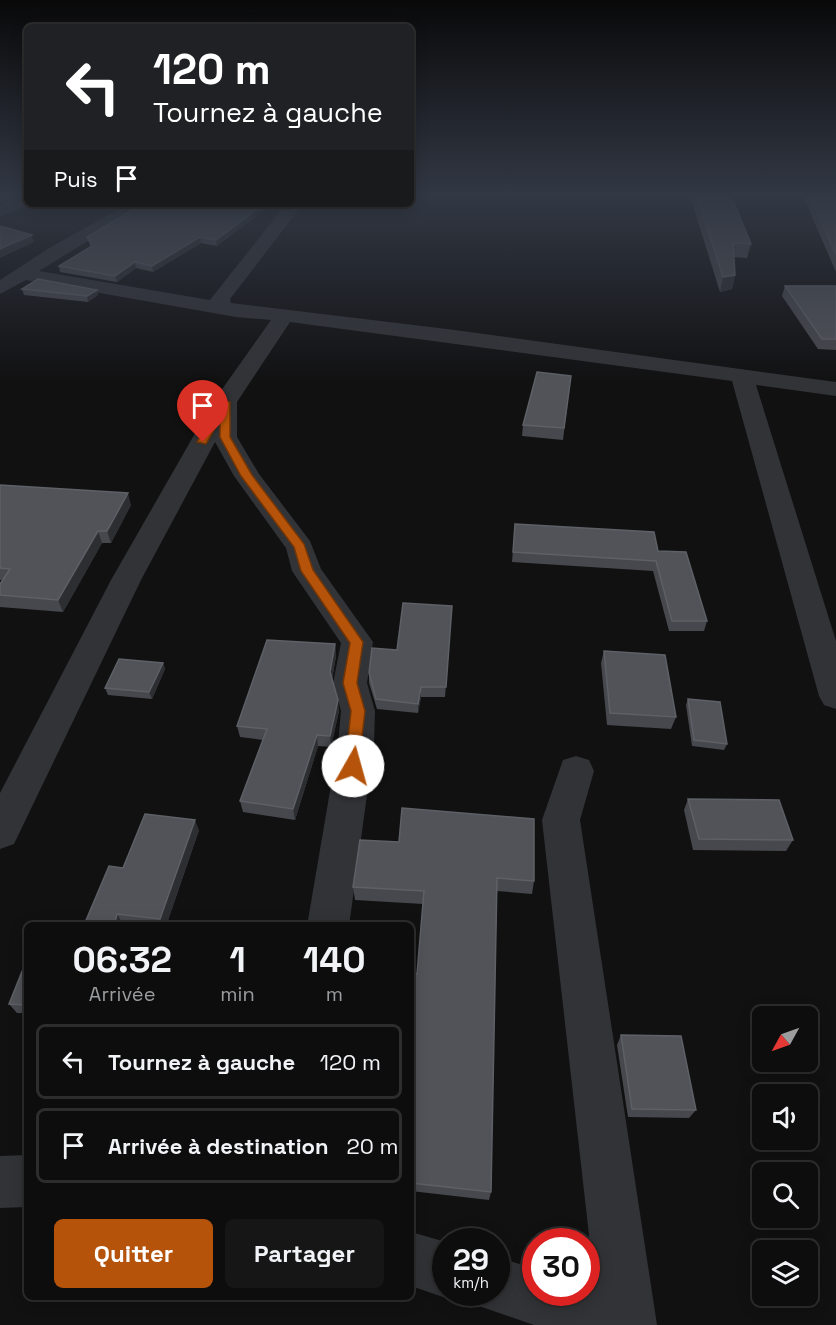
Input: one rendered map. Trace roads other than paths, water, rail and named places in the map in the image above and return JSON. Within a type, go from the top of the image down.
[{"type":"street","points":[[0,288],[47,258]]},
{"type":"street","points":[[236,310],[225,308],[220,303],[220,299],[253,258]]},
{"type":"street","points":[[25,274],[236,310],[447,335],[836,389]]},
{"type":"street","points":[[0,832],[126,580],[225,402],[284,315]]},
{"type":"street","points":[[742,377],[836,696]]},
{"type":"street","points":[[225,402],[225,437],[247,476],[300,547],[307,571],[357,642],[350,683],[358,711],[356,744],[329,922]]},
{"type":"street","points":[[510,1290],[626,1325],[561,820],[576,771]]},
{"type":"street","points":[[0,1182],[24,1181]]},
{"type":"street","points":[[414,1260],[432,1266]]}]
